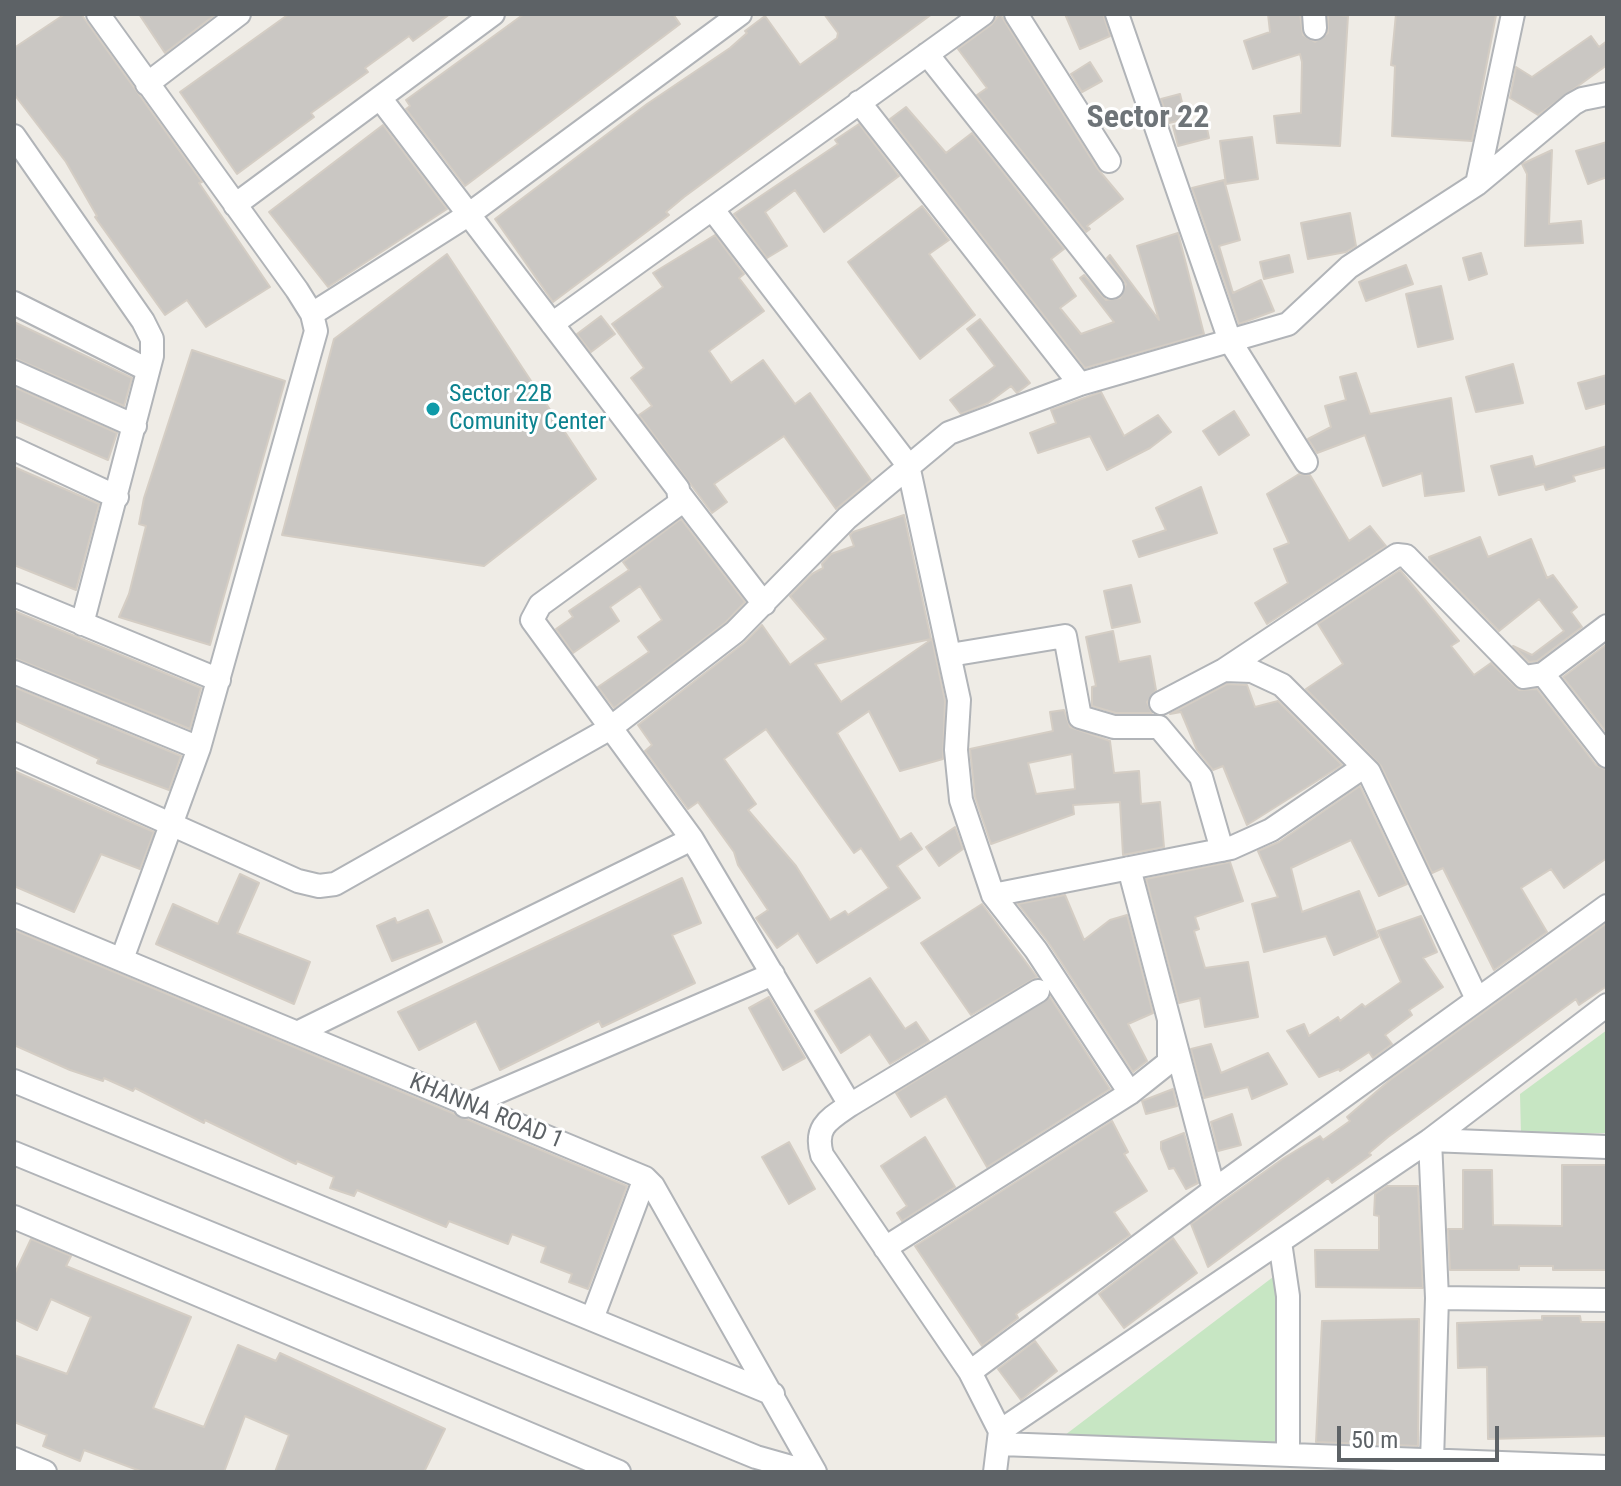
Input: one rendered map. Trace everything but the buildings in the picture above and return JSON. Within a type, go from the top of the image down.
[{"type":"street","points":[[98,14],[312,314],[316,331],[199,748],[122,959]]},
{"type":"street","points":[[147,84],[239,14]]},
{"type":"street","points":[[235,205],[380,98],[469,21],[493,14]]},
{"type":"street","points":[[312,314],[468,215],[740,14]]},
{"type":"street","points":[[552,324],[983,14]]},
{"type":"street","points":[[1016,14],[1109,161]]},
{"type":"street","points":[[1117,14],[1230,341],[1306,462]]},
{"type":"street","points":[[1477,184],[1513,14]]},
{"type":"street","points":[[927,54],[1112,287]]},
{"type":"street","points":[[14,754],[298,881],[319,886],[335,884],[609,729],[725,641],[829,534],[949,433],[1080,384],[1230,341],[1297,318],[1349,267],[1477,184],[1573,104],[1607,94]]},
{"type":"street","points":[[380,98],[764,604]]},
{"type":"street","points":[[859,102],[1080,384]]},
{"type":"street","points":[[14,136],[143,321],[152,339],[135,426],[82,624]]},
{"type":"street","points":[[713,210],[908,465],[959,700],[956,750],[961,800],[993,895],[1036,950],[1130,1093]]},
{"type":"street","points":[[14,303],[148,370]]},
{"type":"street","points":[[14,372],[135,426]]},
{"type":"street","points":[[14,449],[117,497]]},
{"type":"street","points":[[681,496],[674,508],[540,605],[532,614],[535,627],[692,839],[850,1105]]},
{"type":"street","points":[[1161,703],[1224,670],[1397,555],[1406,556],[1524,677],[1543,674],[1607,626]]},
{"type":"street","points":[[14,595],[219,680]]},
{"type":"street","points":[[950,655],[1065,636],[1080,717],[1114,727],[1159,727],[1201,777],[1222,850]]},
{"type":"street","points":[[1224,670],[1252,671],[1282,685],[1373,779],[1477,999]]},
{"type":"street","points":[[14,672],[199,748]]},
{"type":"street","points":[[1543,674],[1607,756]]},
{"type":"street","points":[[993,895],[1222,850],[1271,830],[1362,768]]},
{"type":"street","points":[[297,1033],[692,839]]},
{"type":"street","points":[[1129,868],[1214,1190]]},
{"type":"street","points":[[970,1372],[1214,1190],[1607,906]]},
{"type":"street","name":"KHANNA ROAD 1","points":[[14,915],[465,1106],[645,1178]]},
{"type":"street","points":[[465,1106],[773,974]]},
{"type":"street","points":[[995,1472],[1000,1438],[970,1372],[822,1155],[818,1141],[823,1124],[850,1105],[1038,991]]},
{"type":"street","points":[[1000,1438],[1430,1140],[1607,1005]]},
{"type":"street","points":[[885,1248],[1130,1093],[1169,1062],[1169,1021]]},
{"type":"street","points":[[14,1081],[773,1394]]},
{"type":"street","points":[[1430,1140],[1607,1147]]},
{"type":"street","points":[[1430,1140],[1437,1298],[1432,1461]]},
{"type":"street","points":[[14,1153],[748,1464],[809,1472]]},
{"type":"street","points":[[592,1319],[645,1178],[653,1186],[815,1472]]},
{"type":"street","points":[[14,1217],[619,1472]]},
{"type":"street","points":[[1280,1242],[1288,1296],[1288,1455]]},
{"type":"street","points":[[1437,1298],[1607,1300]]},
{"type":"street","points":[[1000,1438],[1288,1455],[1607,1467]]},
{"type":"street","points":[[14,1459],[45,1472]]},
{"type":"green space","points":[[1607,1030],[1607,1133],[1521,1135],[1520,1094]]},
{"type":"green space","points":[[1277,1274],[1280,1448],[1065,1435]]},
{"type":"place","name":"Sector 22B Comunity Center","points":[[433,409]]},
{"type":"district","name":"Sector 22","points":[[1148,119]]}]
